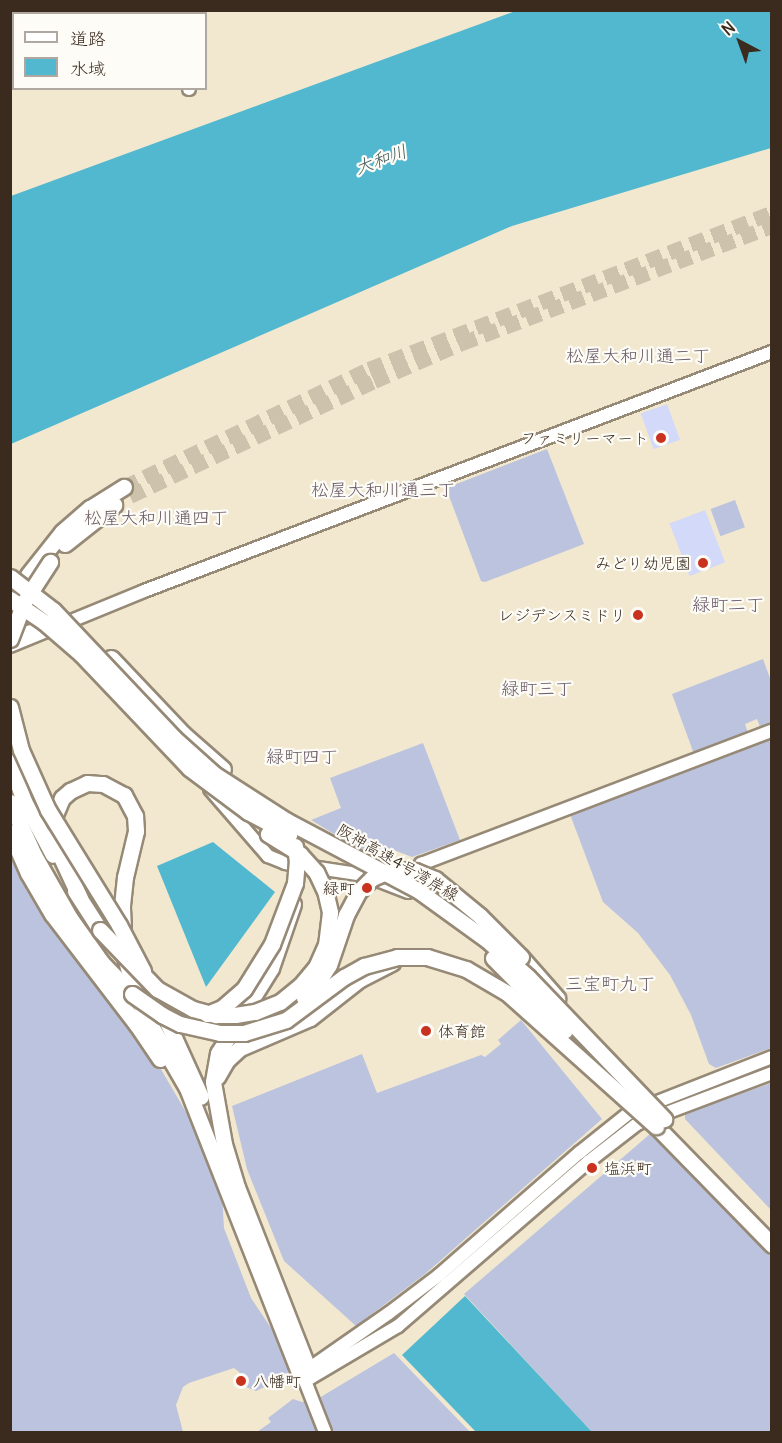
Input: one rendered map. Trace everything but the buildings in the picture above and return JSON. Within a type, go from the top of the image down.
[{"type":"highway","points":[[10,608],[24,580],[46,558],[127,492]]},
{"type":"highway","points":[[10,638],[24,602],[46,558]]},
{"type":"highway","points":[[10,569],[70,615],[183,734],[273,809],[292,838],[297,872],[288,921],[278,952],[258,992],[218,1053],[213,1071],[215,1102],[237,1187]]},
{"type":"highway","name":"阪神高速4号湾岸線","points":[[10,577],[53,610],[174,738],[214,774],[270,812],[395,877],[462,920],[528,977],[644,1102],[771,1232]]},
{"type":"highway","name":"阪神高速4号湾岸線","points":[[10,599],[28,610],[75,648],[171,750],[224,796],[255,816],[414,900],[469,938],[533,997],[656,1122],[771,1245]]},
{"type":"highway","points":[[28,610],[189,780],[223,806],[290,847],[309,862],[322,881],[328,901],[330,924],[323,955],[309,978],[280,1002],[255,1012],[227,1016],[193,1009],[157,990],[100,930]]},
{"type":"highway","points":[[10,707],[21,750],[48,810],[119,925],[184,1054],[237,1187],[304,1375]]},
{"type":"highway","points":[[10,762],[31,814],[100,930],[133,974],[164,1002],[207,1022],[230,1025],[253,1023],[286,1011],[315,987],[335,952],[352,902],[364,885],[391,870],[408,869],[425,874],[461,899],[521,957],[644,1102]]},
{"type":"highway","points":[[80,898],[55,839],[54,817],[62,798],[78,786],[95,783],[109,785],[123,795],[133,809],[136,831],[125,877],[122,907],[123,941],[129,975],[147,1019],[187,1088],[304,1375]]},
{"type":"highway","points":[[10,802],[56,897],[102,963],[132,994],[162,1015],[180,1024],[220,1033],[244,1033],[286,1020],[344,977],[377,961],[406,956],[439,960],[479,975],[507,993],[656,1122]]},
{"type":"highway","points":[[10,832],[38,893],[83,957],[150,1044],[213,1153]]},
{"type":"highway","points":[[132,994],[158,1009],[180,1016],[203,1015],[230,1002],[249,982],[272,944],[285,914],[297,872]]},
{"type":"highway","points":[[215,1102],[217,1077],[231,1056],[247,1044],[302,1023],[353,984],[377,970],[406,959],[439,960]]},
{"type":"street","points":[[10,638],[59,624],[771,352]]},
{"type":"street","points":[[10,646],[38,637],[59,624]]},
{"type":"street","points":[[59,624],[168,740],[268,856],[285,863],[364,875],[408,891],[436,906],[474,933],[505,961],[644,1102],[656,1122]]},
{"type":"street","points":[[408,891],[421,864],[771,731]]},
{"type":"street","points":[[304,1375],[439,1275],[579,1153],[644,1102],[771,1057]]},
{"type":"street","points":[[304,1375],[398,1326],[588,1162],[637,1124],[656,1122],[771,1073]]},
{"type":"street","points":[[304,1375],[325,1432]]},
{"type":"shaded area","points":[[667,404],[680,440],[654,449],[641,414]]},
{"type":"shaded area","points":[[547,449],[584,544],[485,582],[481,581],[446,488]]},
{"type":"shaded area","points":[[735,500],[745,527],[720,536],[711,509]]},
{"type":"shaded area","points":[[705,510],[725,562],[690,576],[670,524]]},
{"type":"shaded area","points":[[763,659],[771,681],[771,725],[761,729],[757,719],[745,724],[748,733],[694,754],[672,694]]},
{"type":"shaded area","points":[[771,737],[771,1048],[716,1068],[709,1064],[691,1015],[670,975],[638,933],[603,902],[571,817],[573,813]]},
{"type":"shaded area","points":[[423,743],[460,840],[412,857],[394,850],[362,851],[311,820],[341,808],[330,778]]},
{"type":"shaded area","points":[[10,847],[148,1047],[190,1119],[222,1194],[224,1228],[251,1298],[281,1343],[290,1364],[290,1371],[283,1378],[256,1391],[246,1387],[239,1372],[234,1368],[189,1383],[183,1387],[176,1405],[183,1432],[11,1432]]},
{"type":"shaded area","points":[[521,1020],[602,1119],[425,1274],[356,1326],[284,1261],[247,1169],[232,1106],[362,1054],[377,1093],[481,1055],[485,1057],[501,1044],[498,1040]]},
{"type":"shaded area","points":[[772,1083],[771,1210],[685,1119],[685,1114]]},
{"type":"shaded area","points":[[650,1134],[664,1144],[771,1256],[771,1432],[592,1432],[464,1294]]},
{"type":"shaded area","points":[[394,1353],[470,1432],[257,1432],[271,1422],[268,1418],[293,1399],[302,1402],[319,1398]]},
{"type":"water","name":"大和川","points":[[518,10],[771,11],[771,148],[512,226],[11,444],[11,196]]},
{"type":"water","points":[[213,842],[275,892],[206,987],[157,866]]},
{"type":"water","points":[[465,1296],[592,1432],[476,1432],[402,1355]]},
{"type":"tunnel","points":[[124,487],[369,369],[772,213]]},
{"type":"tunnel","points":[[130,496],[374,381],[462,343],[772,226]]},
{"type":"place","name":"ファミリーマート","points":[[661,438]]},
{"type":"place","name":"みどり幼児園","points":[[703,563]]},
{"type":"place","name":"レジデンスミドリ","points":[[638,615]]},
{"type":"place","name":"緑町","points":[[367,888]]},
{"type":"place","name":"体育館","points":[[426,1031]]},
{"type":"place","name":"塩浜町","points":[[592,1168]]},
{"type":"place","name":"八幡町","points":[[241,1381]]},
{"type":"district","name":"松屋大和川通二丁","points":[[638,356]]},
{"type":"district","name":"松屋大和川通三丁","points":[[383,490]]},
{"type":"district","name":"松屋大和川通四丁","points":[[156,518]]},
{"type":"district","name":"緑町二丁","points":[[728,605]]},
{"type":"district","name":"緑町三丁","points":[[537,689]]},
{"type":"district","name":"緑町四丁","points":[[302,757]]},
{"type":"district","name":"三宝町九丁","points":[[610,984]]}]
